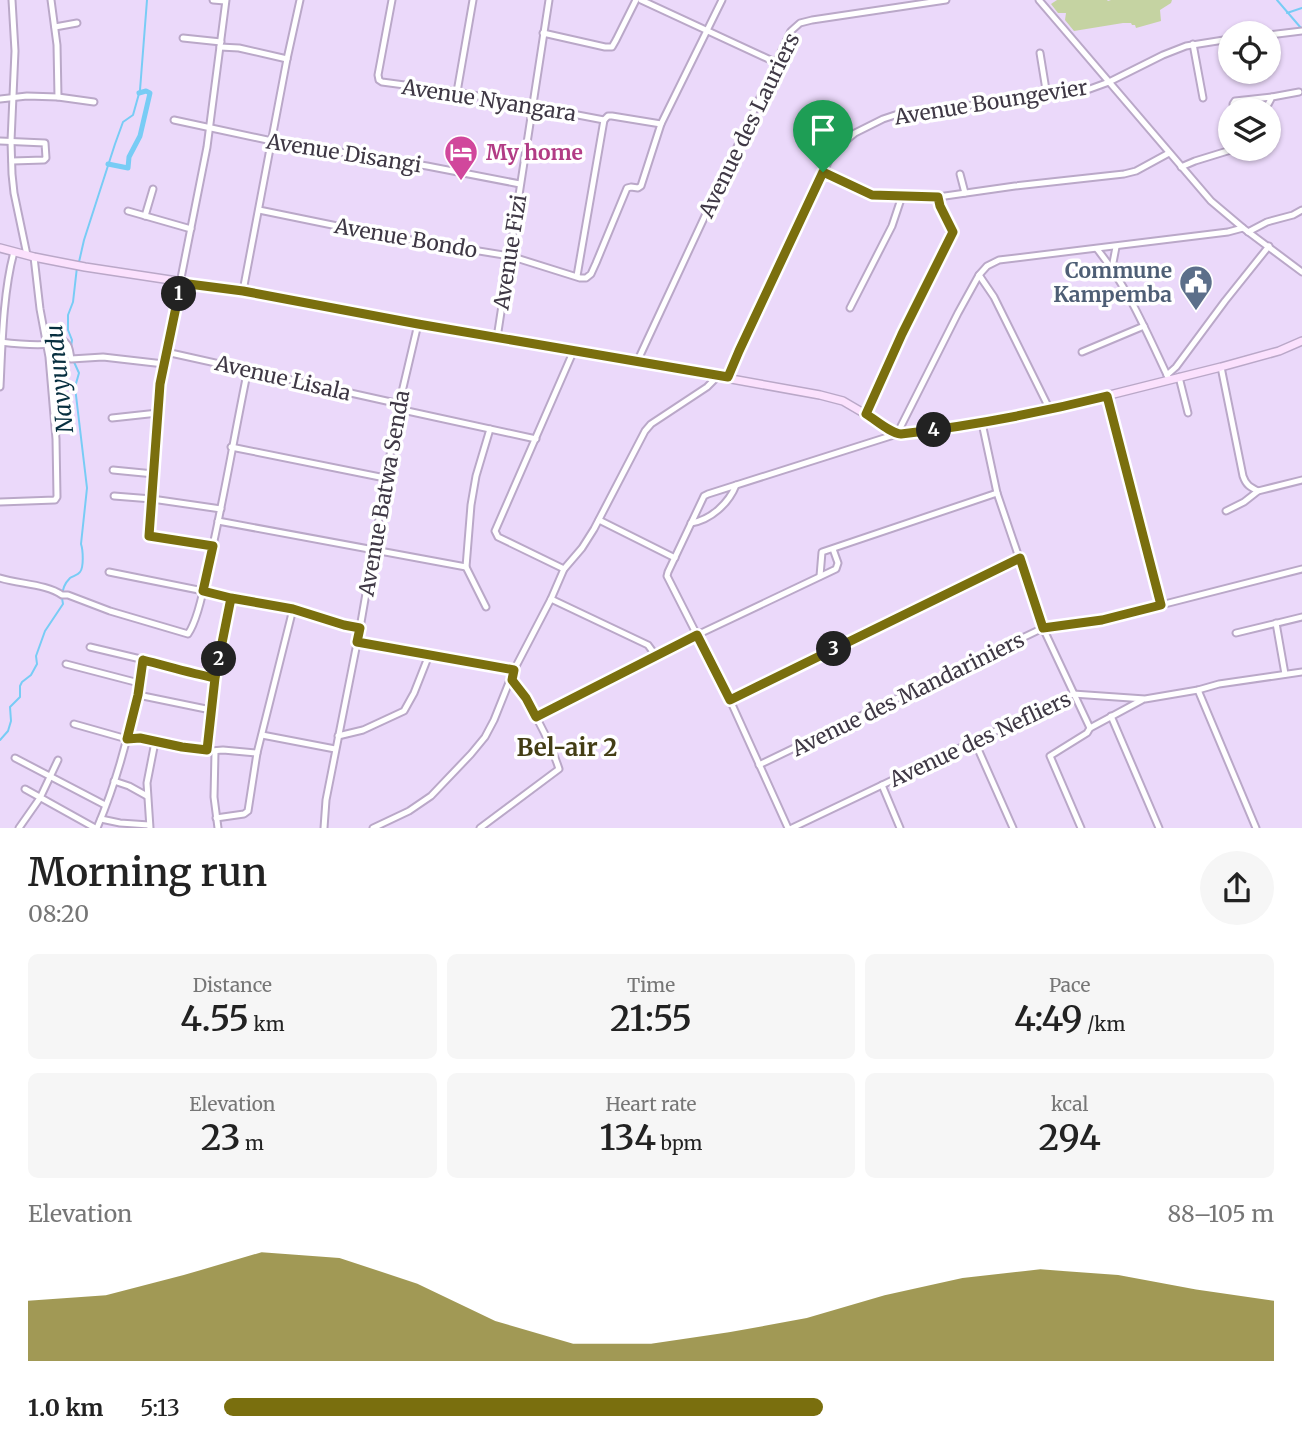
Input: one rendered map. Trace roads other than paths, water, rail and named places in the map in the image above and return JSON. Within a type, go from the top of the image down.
[{"type":"street","points":[[0,502],[57,499],[56,439],[49,357],[13,185],[15,51],[12,0]]},
{"type":"street","points":[[51,0],[58,97]]},
{"type":"street","points":[[213,0],[226,0],[209,128],[160,384],[149,536],[213,546]]},
{"type":"street","points":[[243,291],[300,0]]},
{"type":"street","name":"Avenue Nyangara","points":[[391,0],[378,75],[379,80],[385,83],[457,92],[604,120],[612,116],[662,124]]},
{"type":"street","points":[[457,92],[473,0]]},
{"type":"street","name":"Avenue Fizi","points":[[497,338],[549,0]]},
{"type":"street","points":[[543,33],[612,47],[636,0]]},
{"type":"street","points":[[641,0],[777,63]]},
{"type":"street","points":[[662,124],[722,0]]},
{"type":"street","name":"Avenue des Lauriers","points":[[637,362],[791,30],[800,23],[946,0]]},
{"type":"street","points":[[1039,0],[1218,208],[1302,272]]},
{"type":"street","points":[[55,27],[77,23]]},
{"type":"street","points":[[1281,34],[1301,31]]},
{"type":"street","points":[[183,38],[287,59]]},
{"type":"street","name":"Avenue Boungevier","points":[[728,377],[823,172],[830,158],[847,138],[895,115],[1087,90],[1163,55],[1193,44],[1218,41]]},
{"type":"street","points":[[1193,44],[1203,98]]},
{"type":"street","points":[[1040,53],[1047,96]]},
{"type":"street","points":[[1263,98],[1299,92]]},
{"type":"street","points":[[0,100],[27,96],[94,102]]},
{"type":"street","name":"Avenue Disangi","points":[[174,120],[272,141],[520,184]]},
{"type":"street","points":[[577,276],[604,120]]},
{"type":"street","name":"Avenue Bondo","points":[[259,210],[387,236],[509,256],[584,278],[591,274],[627,188],[640,187],[662,124]]},
{"type":"street","points":[[0,141],[46,144],[44,160],[12,161]]},
{"type":"street","points":[[823,172],[867,194],[938,197],[1124,174],[1136,171],[1169,153]]},
{"type":"street","points":[[1181,167],[1218,154]]},
{"type":"street","points":[[960,174],[965,193]]},
{"type":"street","points":[[145,216],[152,189]]},
{"type":"street","points":[[850,308],[892,226],[902,196]]},
{"type":"street","points":[[866,414],[902,334],[953,234],[938,197]]},
{"type":"street","points":[[897,434],[958,313],[987,266],[999,260],[1246,230],[1302,210]]},
{"type":"street","points":[[128,211],[191,229]]},
{"type":"street","points":[[1168,377],[1269,246]]},
{"type":"street","points":[[1112,268],[1116,247]]},
{"type":"street","points":[[0,248],[85,267],[243,291],[728,377],[843,401],[897,434]]},
{"type":"street","points":[[1097,249],[1112,268],[1168,377]]},
{"type":"street","points":[[0,387],[3,301],[14,252]]},
{"type":"street","points":[[979,275],[994,297],[1050,410]]},
{"type":"street","name":"Avenue Batwa Senda","points":[[324,828],[335,749],[360,628],[399,406],[418,324]]},
{"type":"street","points":[[1082,352],[1144,326]]},
{"type":"street","points":[[2,343],[22,345],[60,341],[66,342],[73,359],[103,357],[164,364]]},
{"type":"street","points":[[790,828],[730,700],[667,576],[704,496],[897,434],[982,423],[1050,410],[1168,377],[1221,367],[1279,351],[1302,341]]},
{"type":"street","points":[[564,569],[498,537],[496,528],[574,350]]},
{"type":"street","name":"Avenue Lisala","points":[[166,352],[248,369],[536,439]]},
{"type":"street","points":[[1221,367],[1245,483],[1258,491]]},
{"type":"street","points":[[0,579],[32,584],[188,634],[203,591],[248,369]]},
{"type":"street","points":[[373,828],[413,809],[438,790],[485,737],[512,680],[514,670],[564,569],[582,548],[599,520],[648,427],[707,387],[718,376]]},
{"type":"street","points":[[1179,377],[1188,413]]},
{"type":"street","points":[[1107,396],[1161,605]]},
{"type":"street","points":[[112,418],[158,413]]},
{"type":"street","points":[[982,423],[997,493],[1043,628],[1090,728]]},
{"type":"street","points":[[486,607],[466,567],[474,486],[490,429]]},
{"type":"street","points":[[231,447],[386,478]]},
{"type":"street","points":[[113,470],[154,474]]},
{"type":"street","points":[[1226,511],[1258,491],[1302,480]]},
{"type":"street","points":[[691,523],[703,521],[729,500],[736,485]]},
{"type":"street","points":[[820,576],[822,553],[997,493]]},
{"type":"street","points":[[114,496],[221,509]]},
{"type":"street","points":[[599,520],[675,558]]},
{"type":"street","points":[[218,522],[466,567]]},
{"type":"street","points":[[536,717],[697,635],[836,569],[838,566],[833,549]]},
{"type":"street","points":[[730,700],[1020,558]]},
{"type":"street","name":"Avenue des Mandariniers","points":[[760,765],[1043,628],[1102,620],[1302,569]]},
{"type":"street","points":[[109,572],[293,609],[360,628]]},
{"type":"street","points":[[207,750],[215,678],[231,598]]},
{"type":"street","points":[[551,599],[648,645],[656,656]]},
{"type":"street","points":[[216,818],[248,811],[265,715],[293,609]]},
{"type":"street","points":[[1236,633],[1302,617]]},
{"type":"street","points":[[1276,623],[1285,674]]},
{"type":"street","points":[[357,642],[514,670]]},
{"type":"street","points":[[90,648],[215,678]]},
{"type":"street","points":[[338,736],[363,730],[404,711],[429,655]]},
{"type":"street","points":[[25,789],[96,828],[127,739],[143,660]]},
{"type":"street","points":[[66,664],[139,683]]},
{"type":"street","name":"Avenue des Nefliers","points":[[790,828],[1073,694],[1145,699],[1219,684],[1302,674]]},
{"type":"street","points":[[480,828],[559,770],[536,717],[512,680]]},
{"type":"street","points":[[1198,690],[1256,828]]},
{"type":"street","points":[[138,695],[211,710]]},
{"type":"street","points":[[1081,828],[1050,757],[1087,733],[1090,728],[1145,699]]},
{"type":"street","points":[[1111,716],[1158,828]]},
{"type":"street","points":[[74,724],[127,739],[140,738],[215,752],[223,750],[257,753]]},
{"type":"street","points":[[262,735],[335,749]]},
{"type":"street","points":[[974,740],[1013,828]]},
{"type":"street","points":[[101,819],[149,826],[147,779],[155,742]]},
{"type":"street","points":[[215,752],[214,797],[218,828]]},
{"type":"street","points":[[15,758],[105,805]]},
{"type":"street","points":[[19,828],[40,798],[58,760]]},
{"type":"street","points":[[114,781],[148,796]]},
{"type":"street","points":[[882,785],[900,828]]},
{"type":"waterway","name":"Navyundu","points":[[79,262],[115,144],[123,122],[133,115],[140,90],[147,0]]},
{"type":"waterway","points":[[1277,0],[1301,28]]},
{"type":"waterway","points":[[1287,13],[1302,8]]},
{"type":"waterway","points":[[108,164],[128,168],[129,157],[140,136],[150,93],[139,93]]},
{"type":"waterway","name":"Navyundu","points":[[71,347],[68,315],[73,302],[77,267]]},
{"type":"waterway","name":"Navyundu","points":[[0,740],[8,731],[11,721],[10,707],[20,697],[20,686],[37,664],[36,656],[45,631],[63,604],[62,594],[66,584],[79,573],[82,566],[81,544],[87,488],[75,387],[79,373],[74,362]]},
{"type":"place","name":"My home","points":[[461,182]]},
{"type":"place","name":"Commune Kampemba","points":[[1196,312]]},
{"type":"district","name":"Bel-air 2","points":[[567,747]]}]
